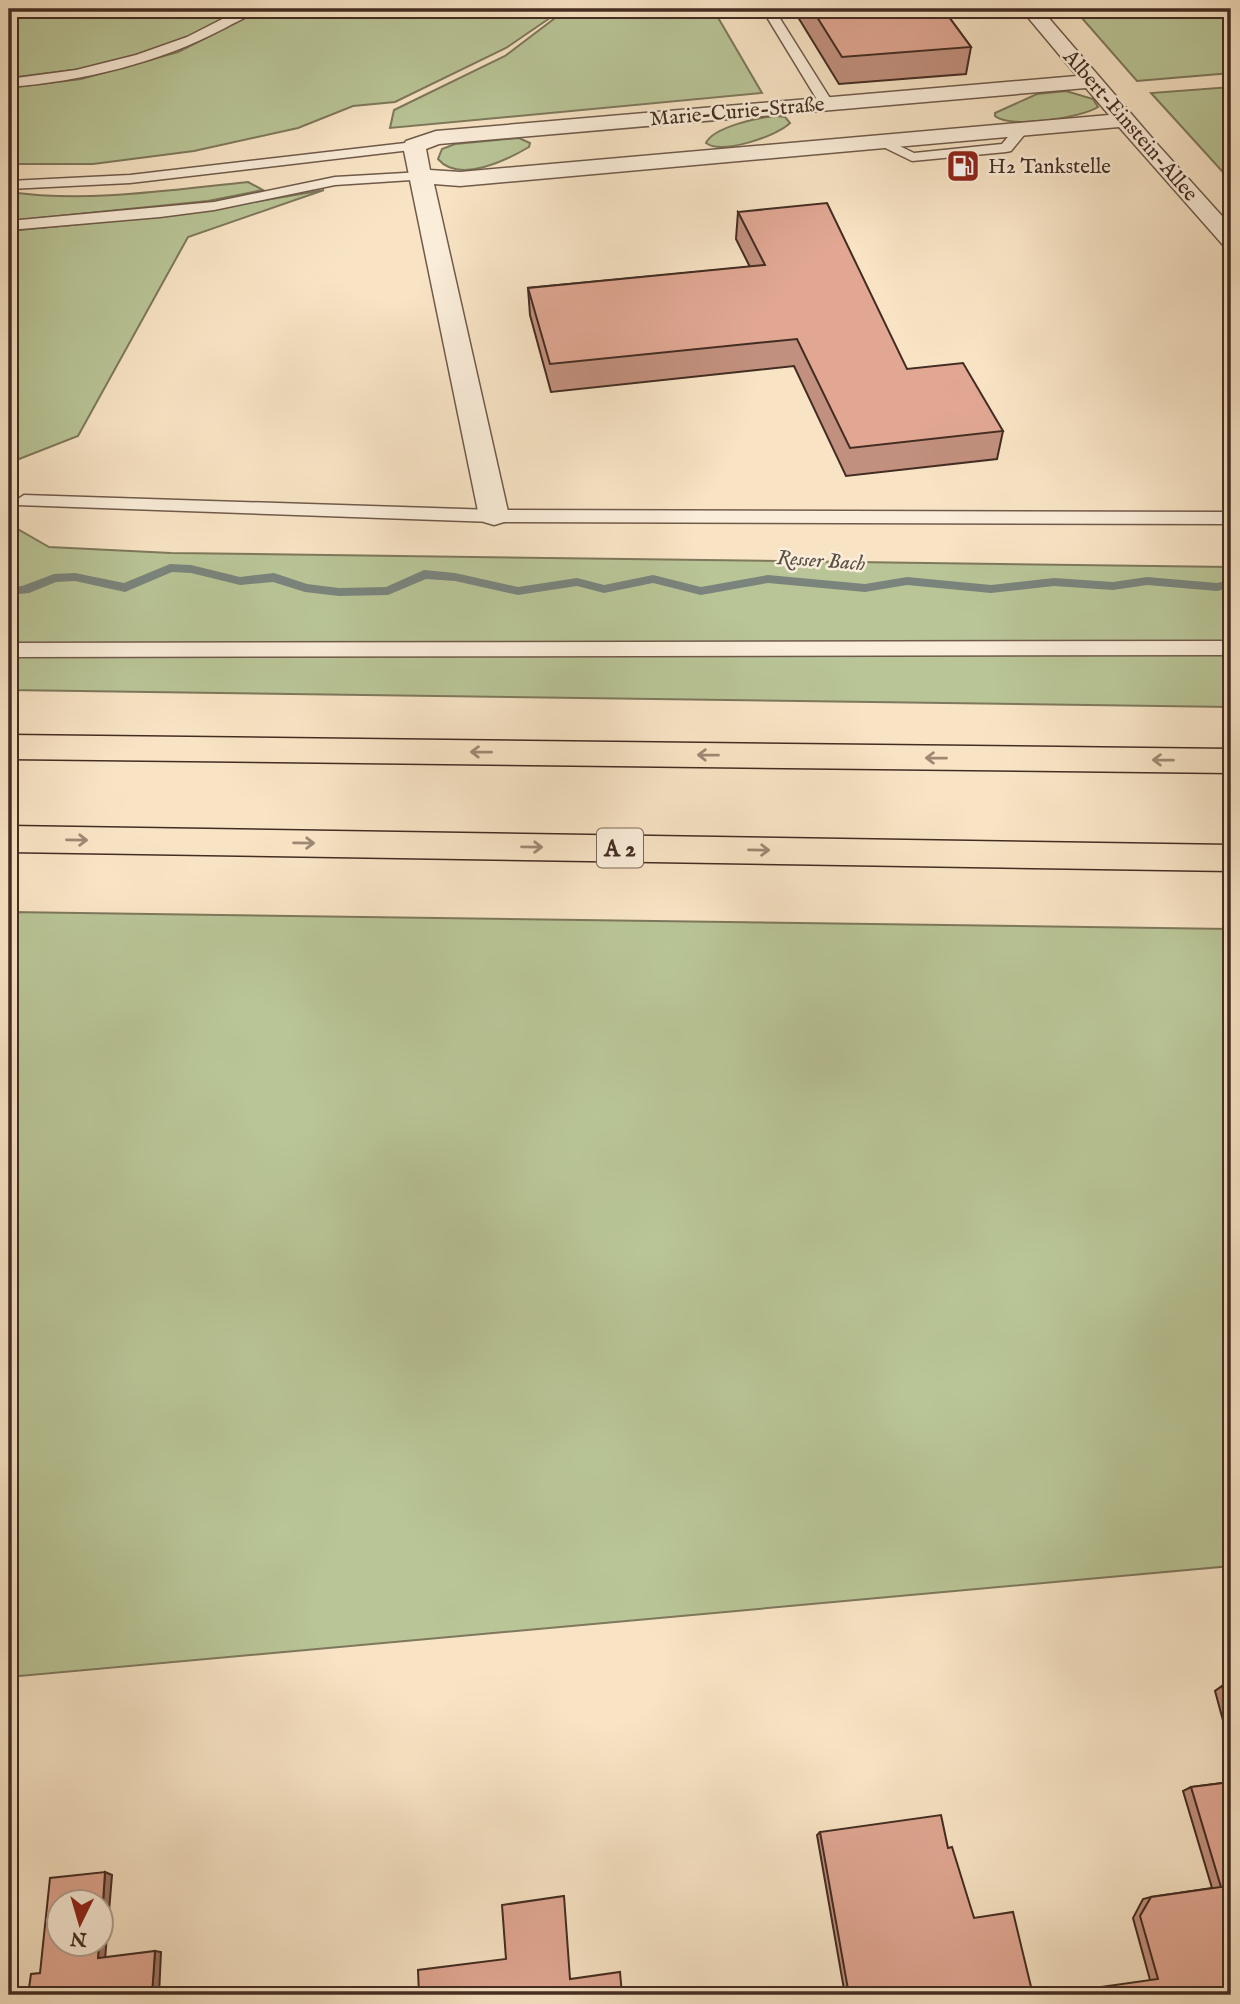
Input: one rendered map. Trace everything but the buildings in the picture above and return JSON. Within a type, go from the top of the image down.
[{"type":"highway","points":[[9,747],[1231,761]]},
{"type":"highway","name":"A 2","points":[[9,839],[1231,858]]},
{"type":"street","name":"Albert-Einstein-Allee","points":[[1031,9],[1231,240]]},
{"type":"street","name":"Marie-Curie-Straße","points":[[414,146],[436,138],[1092,81]]},
{"type":"street","name":"Marie-Curie-Straße","points":[[422,176],[460,178],[1125,120]]},
{"type":"street","points":[[414,146],[494,516]]},
{"type":"lane","points":[[9,83],[44,80],[125,64],[186,42],[251,9]]},
{"type":"lane","points":[[768,9],[826,103]]},
{"type":"lane","points":[[9,185],[131,179],[414,146]]},
{"type":"lane","points":[[9,226],[214,206],[335,181],[422,176]]},
{"type":"lane","points":[[24,501],[494,516],[1231,518]]},
{"type":"lane","points":[[9,650],[1231,648]]},
{"type":"green space","points":[[9,9],[94,9],[83,17],[116,9],[242,9],[170,46],[81,69],[9,78]]},
{"type":"green space","points":[[263,9],[563,9],[506,48],[395,102],[353,106],[298,128],[194,151],[93,164],[9,164],[9,88],[81,79],[178,52]]},
{"type":"green space","points":[[567,9],[713,9],[762,93],[390,128],[394,110],[505,56]]},
{"type":"green space","points":[[1074,9],[1231,9],[1231,73],[1137,81]]},
{"type":"green space","points":[[1231,87],[1231,181],[1151,93]]},
{"type":"green space","points":[[1066,91],[1093,99],[1098,107],[1077,115],[1030,122],[1003,120],[995,116],[995,113],[1037,94]]},
{"type":"green space","points":[[776,116],[785,117],[790,123],[774,133],[749,142],[724,147],[706,143],[710,137],[727,128]]},
{"type":"green space","points":[[519,138],[530,143],[529,147],[483,167],[458,170],[438,159],[442,149],[455,144]]},
{"type":"green space","points":[[248,182],[263,190],[208,201],[9,221],[9,192],[98,196]]},
{"type":"green space","points":[[324,190],[188,237],[78,436],[9,463],[9,231],[183,214]]},
{"type":"green space","points":[[9,524],[49,547],[171,553],[1231,567],[1231,707],[9,690]]},
{"type":"green space","points":[[9,912],[1231,929],[1231,1566],[9,1677]]},
{"type":"waterway","name":"Resser Bach","points":[[9,591],[24,590],[54,578],[75,577],[125,588],[170,568],[191,569],[240,581],[274,577],[305,588],[339,592],[388,591],[424,574],[455,577],[518,591],[577,582],[604,589],[653,579],[701,591],[768,579],[865,588],[907,581],[991,589],[1054,582],[1113,586],[1147,581],[1217,587],[1231,584]]},
{"type":"place","name":"H2 Tankstelle","points":[[963,166]]}]
